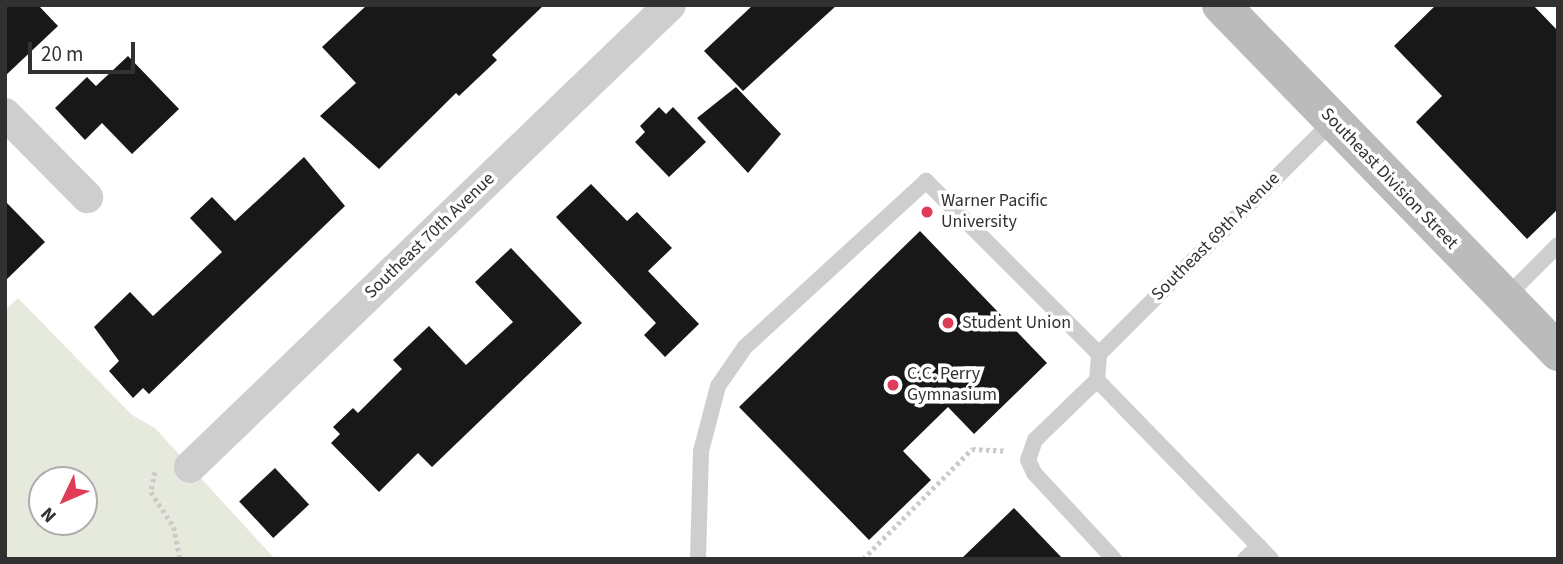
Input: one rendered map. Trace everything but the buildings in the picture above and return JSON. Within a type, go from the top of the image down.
[{"type":"main road","name":"Southeast Division Street","points":[[1221,5],[1558,352]]},
{"type":"street","name":"Southeast 70th Avenue","points":[[176,465],[670,5]]},
{"type":"street","points":[[5,114],[87,197]]},
{"type":"lane","name":"Southeast 69th Avenue","points":[[1099,354],[1333,121]]},
{"type":"lane","points":[[698,559],[701,450],[718,386],[745,347],[926,181],[1099,354],[1097,380],[1035,440],[1028,453],[1034,473],[1114,559]]},
{"type":"lane","points":[[1505,298],[1558,246]]},
{"type":"lane","points":[[1097,380],[1271,559]]},
{"type":"lane","points":[[1245,559],[1259,546]]},
{"type":"path","points":[[863,559],[972,449],[1028,453]]},
{"type":"path","points":[[176,465],[155,472],[151,492],[174,527],[180,559]]},
{"type":"shaded area","points":[[18,298],[132,415],[155,428],[275,559],[5,559],[5,310]]},
{"type":"place","name":"Warner Pacific University","points":[[927,212]]},
{"type":"place","name":"Student Union","points":[[948,323]]},
{"type":"place","name":"C.C. Perry Gymnasium","points":[[893,385]]}]
